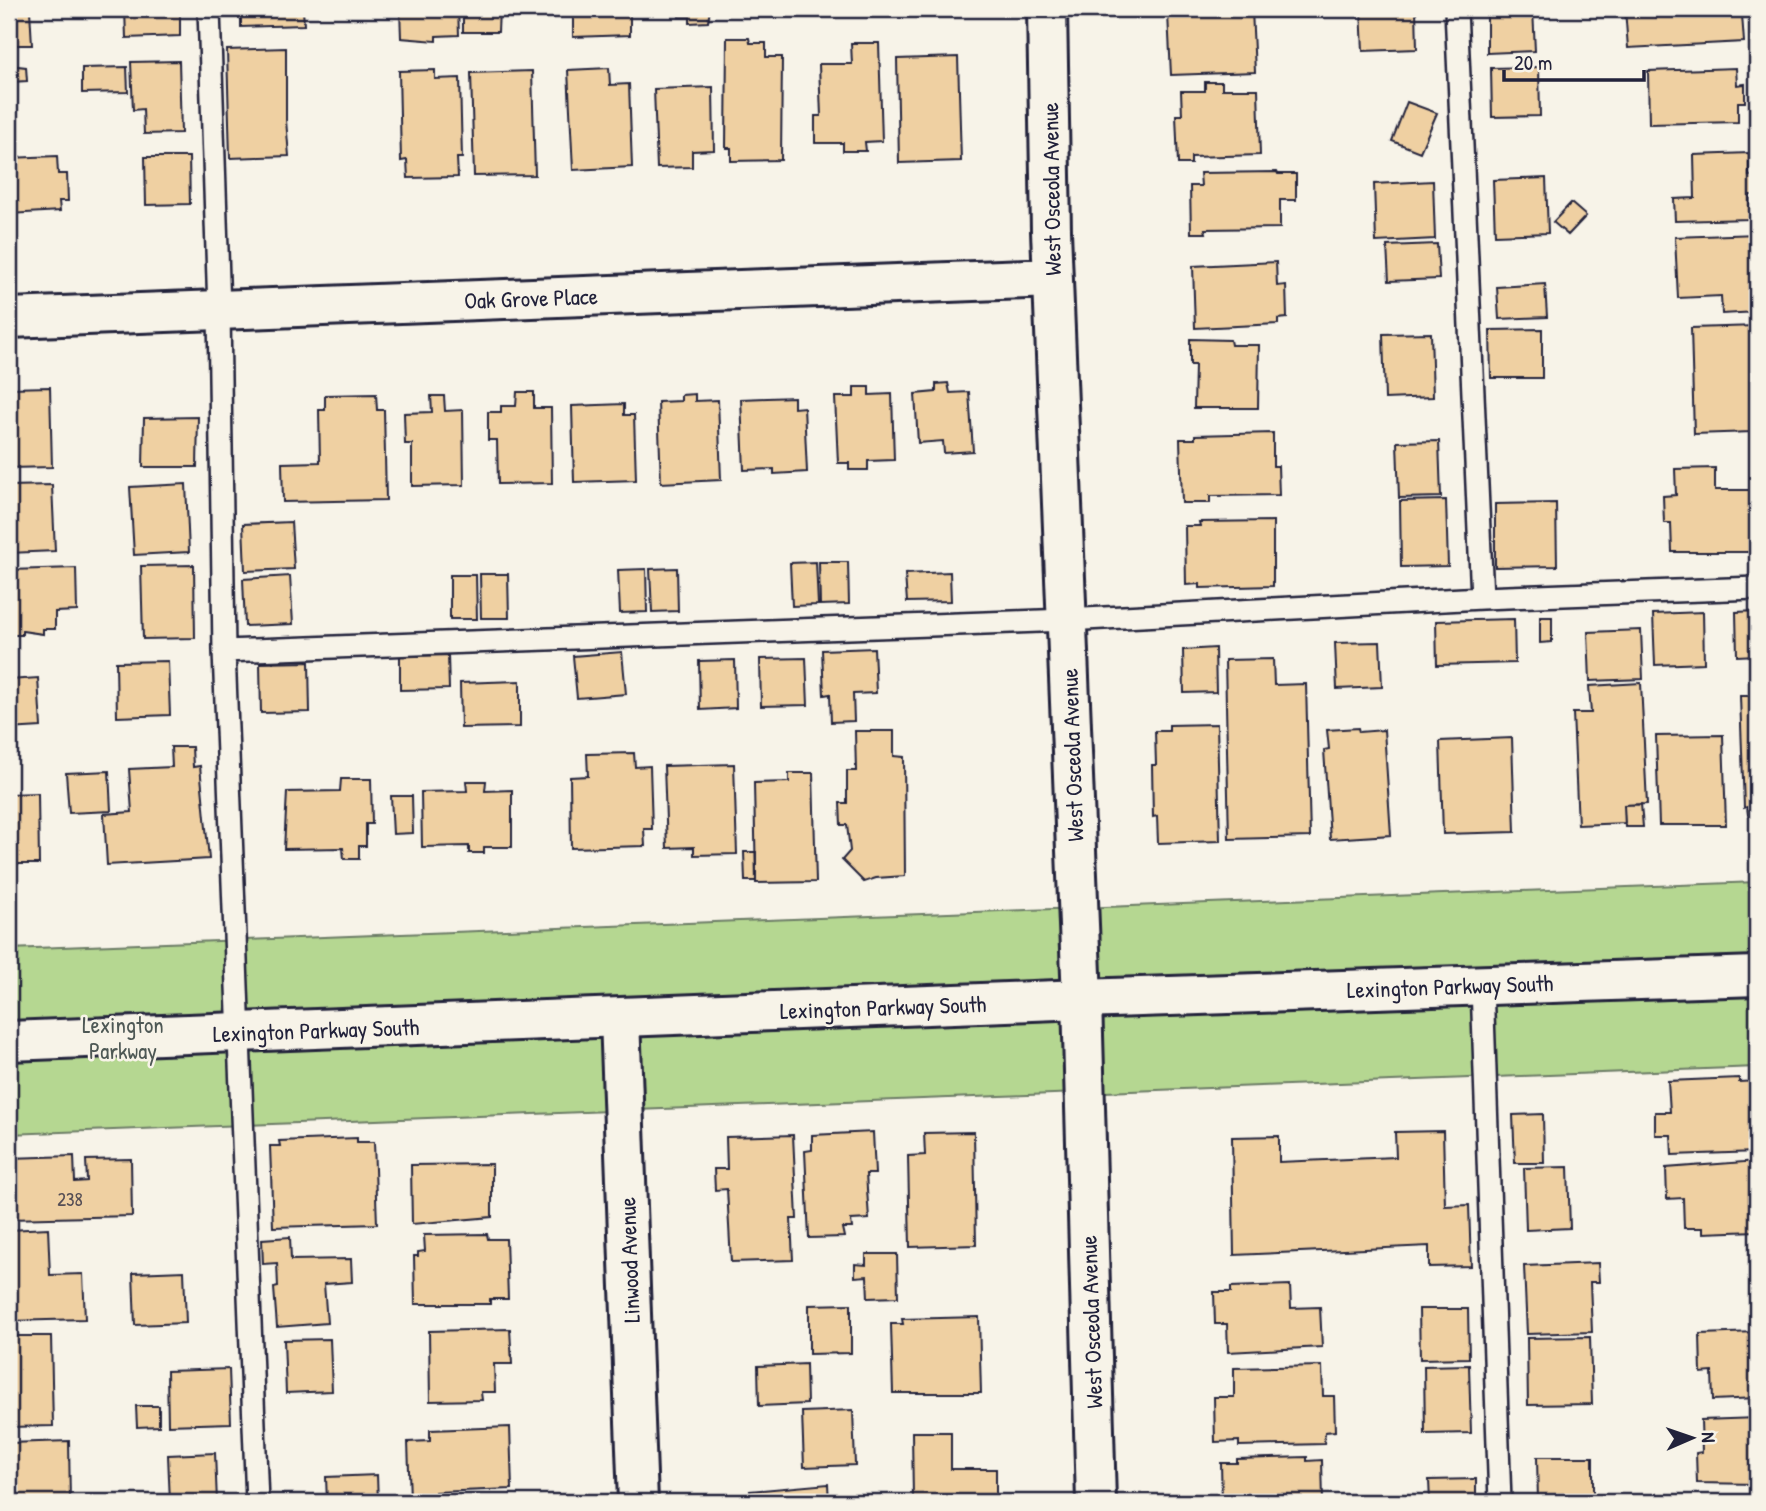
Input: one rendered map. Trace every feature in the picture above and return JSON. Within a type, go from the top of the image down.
[{"type":"street","name":"West Osceola Avenue","points":[[1046,9],[1053,278],[1082,999],[1096,1502]]},
{"type":"street","name":"Oak Grove Place","points":[[9,318],[1053,278]]},
{"type":"street","name":"Lexington Parkway South","points":[[9,1041],[1757,976]]},
{"type":"street","name":"Linwood Avenue","points":[[620,1018],[638,1502]]},
{"type":"lane","points":[[209,9],[219,310],[224,651],[257,1502]]},
{"type":"lane","points":[[1455,9],[1482,598]]},
{"type":"lane","points":[[224,651],[1066,620],[1482,598],[1757,588]]},
{"type":"lane","points":[[1482,985],[1500,1502]]},
{"type":"green space","name":"Lexington Parkway","points":[[1757,882],[1757,1067],[9,1134],[9,949]]},
{"type":"building","points":[[125,9],[180,9],[180,36],[126,38]]},
{"type":"building","points":[[241,9],[303,9],[304,25],[241,27]]},
{"type":"building","points":[[400,9],[458,9],[459,35],[436,36],[436,41],[401,38]]},
{"type":"building","points":[[463,9],[499,9],[498,32],[463,32]]},
{"type":"building","points":[[573,9],[630,9],[630,35],[573,37]]},
{"type":"building","points":[[678,9],[710,9],[708,22],[690,23],[690,17],[679,17]]},
{"type":"building","points":[[889,9],[943,9],[943,10],[890,12]]},
{"type":"building","points":[[1361,9],[1416,9],[1417,49],[1363,51]]},
{"type":"building","points":[[1487,9],[1533,9],[1535,51],[1487,53]]},
{"type":"building","points":[[1625,9],[1752,9],[1752,14],[1742,15],[1744,42],[1628,48]]},
{"type":"building","points":[[30,10],[32,45],[9,45],[9,11]]},
{"type":"building","points":[[1252,10],[1255,72],[1171,75],[1168,14]]},
{"type":"building","points":[[727,38],[749,38],[750,43],[766,43],[766,57],[782,57],[781,160],[731,161],[731,148],[726,148]]},
{"type":"building","points":[[851,43],[879,43],[882,141],[865,142],[866,151],[843,151],[843,143],[815,143],[815,116],[821,116],[819,64],[852,64]]},
{"type":"building","points":[[286,48],[289,156],[230,158],[227,50]]},
{"type":"building","points":[[958,57],[961,161],[899,163],[897,59]]},
{"type":"building","points":[[179,61],[181,133],[144,134],[143,109],[133,110],[131,62]]},
{"type":"building","points":[[9,65],[26,67],[27,81],[10,82],[9,120]]},
{"type":"building","points":[[127,67],[128,92],[82,93],[82,68]]},
{"type":"building","points":[[1539,67],[1540,116],[1492,117],[1491,68]]},
{"type":"building","points":[[609,68],[610,85],[629,84],[632,167],[573,170],[568,70]]},
{"type":"building","points":[[1736,68],[1737,85],[1745,84],[1745,102],[1738,102],[1738,122],[1649,124],[1648,71]]},
{"type":"building","points":[[435,70],[435,79],[460,78],[462,158],[457,158],[458,177],[408,178],[407,160],[401,161],[399,71]]},
{"type":"building","points":[[532,71],[535,175],[474,176],[471,73]]},
{"type":"building","points":[[1205,82],[1222,82],[1222,89],[1258,89],[1260,155],[1191,157],[1191,164],[1178,164],[1176,115],[1182,115],[1181,91],[1205,91]]},
{"type":"building","points":[[713,87],[714,150],[692,151],[692,167],[657,168],[654,89]]},
{"type":"building","points":[[1407,102],[1437,113],[1420,152],[1392,141]]},
{"type":"building","points":[[1749,153],[1749,176],[1757,175],[1757,195],[1750,195],[1750,219],[1675,221],[1674,199],[1695,198],[1694,155]]},
{"type":"building","points":[[57,156],[58,174],[67,174],[68,201],[59,201],[60,211],[9,214],[9,158]]},
{"type":"building","points":[[145,157],[189,157],[190,204],[146,205]]},
{"type":"building","points":[[1200,173],[1296,174],[1296,200],[1280,200],[1280,228],[1205,229],[1206,233],[1191,233],[1190,186],[1201,186]]},
{"type":"building","points":[[1546,178],[1548,233],[1495,235],[1493,180]]},
{"type":"building","points":[[1433,181],[1435,239],[1376,242],[1374,184]]},
{"type":"building","points":[[1571,203],[1586,216],[1568,235],[1553,222]]},
{"type":"building","points":[[1757,234],[1757,312],[1722,314],[1721,296],[1678,298],[1675,237]]},
{"type":"building","points":[[1437,244],[1439,279],[1389,281],[1387,246]]},
{"type":"building","points":[[1276,262],[1277,286],[1286,285],[1287,318],[1278,319],[1278,324],[1195,328],[1193,266]]},
{"type":"building","points":[[1545,284],[1547,317],[1499,319],[1497,287]]},
{"type":"building","points":[[1757,326],[1757,380],[1750,380],[1752,432],[1694,434],[1691,328]]},
{"type":"building","points":[[1542,329],[1542,378],[1491,378],[1490,330]]},
{"type":"building","points":[[1431,333],[1433,397],[1385,399],[1383,334]]},
{"type":"building","points":[[1190,339],[1230,340],[1231,345],[1259,345],[1258,408],[1194,408],[1195,365],[1190,365]]},
{"type":"building","points":[[948,383],[950,393],[969,392],[973,451],[944,453],[943,441],[918,443],[915,394],[936,392],[936,384]]},
{"type":"building","points":[[50,387],[52,467],[9,468],[9,388]]},
{"type":"building","points":[[854,387],[869,387],[869,395],[892,394],[894,460],[868,461],[868,470],[849,470],[849,463],[838,463],[835,397],[854,397]]},
{"type":"building","points":[[517,392],[534,392],[534,408],[551,408],[552,483],[498,484],[497,440],[488,440],[488,412],[501,412],[501,406],[516,406]]},
{"type":"building","points":[[376,394],[377,410],[384,410],[386,500],[283,502],[282,463],[320,462],[319,410],[325,410],[325,395]]},
{"type":"building","points":[[695,394],[695,401],[718,400],[721,480],[661,483],[658,402],[681,401],[681,395]]},
{"type":"building","points":[[431,396],[444,396],[445,411],[463,410],[464,485],[412,486],[412,444],[405,444],[404,413],[432,412]]},
{"type":"building","points":[[794,397],[794,408],[804,407],[807,472],[774,474],[774,469],[744,470],[741,399]]},
{"type":"building","points":[[624,404],[624,415],[634,415],[636,480],[574,482],[572,406]]},
{"type":"building","points":[[198,417],[197,467],[143,467],[144,418]]},
{"type":"building","points":[[1273,433],[1273,466],[1278,466],[1279,495],[1210,496],[1210,503],[1182,503],[1180,439],[1195,439],[1195,435]]},
{"type":"building","points":[[1439,441],[1441,497],[1399,498],[1397,442]]},
{"type":"building","points":[[1715,468],[1715,490],[1757,490],[1757,552],[1672,552],[1671,523],[1664,523],[1663,496],[1676,495],[1675,469]]},
{"type":"building","points":[[186,484],[189,552],[134,555],[130,487]]},
{"type":"building","points":[[52,485],[55,551],[9,553],[9,486]]},
{"type":"building","points":[[1446,500],[1448,566],[1401,567],[1400,501]]},
{"type":"building","points":[[1556,503],[1557,566],[1495,567],[1495,504]]},
{"type":"building","points":[[1273,521],[1273,586],[1200,588],[1200,584],[1186,585],[1185,526],[1200,526],[1199,522]]},
{"type":"building","points":[[291,522],[294,569],[245,571],[243,524]]},
{"type":"building","points":[[816,562],[818,605],[792,606],[790,563]]},
{"type":"building","points":[[819,562],[848,562],[849,604],[820,605]]},
{"type":"building","points":[[194,565],[195,638],[143,639],[141,566]]},
{"type":"building","points":[[76,568],[77,611],[55,612],[55,629],[43,629],[43,634],[22,631],[22,635],[9,635],[9,570]]},
{"type":"building","points":[[677,568],[678,611],[652,612],[650,569]]},
{"type":"building","points":[[646,569],[647,612],[620,613],[618,570]]},
{"type":"building","points":[[950,572],[951,601],[907,602],[905,574]]},
{"type":"building","points":[[480,574],[508,574],[509,618],[481,618]]},
{"type":"building","points":[[450,575],[476,575],[477,619],[450,619]]},
{"type":"building","points":[[290,576],[293,624],[245,626],[243,579]]},
{"type":"building","points":[[1757,611],[1757,655],[1737,656],[1736,612]]},
{"type":"building","points":[[1703,612],[1704,663],[1655,665],[1653,614]]},
{"type":"building","points":[[1540,617],[1552,617],[1552,642],[1540,643]]},
{"type":"building","points":[[1514,619],[1515,663],[1437,665],[1436,621]]},
{"type":"building","points":[[1641,630],[1643,679],[1590,681],[1588,632]]},
{"type":"building","points":[[1380,642],[1382,687],[1337,689],[1335,643]]},
{"type":"building","points":[[874,648],[876,693],[853,694],[854,721],[831,722],[830,694],[824,695],[822,650]]},
{"type":"building","points":[[1215,648],[1216,692],[1184,693],[1183,650]]},
{"type":"building","points":[[622,652],[626,694],[577,698],[573,656]]},
{"type":"building","points":[[448,655],[449,689],[400,690],[400,656]]},
{"type":"building","points":[[806,658],[808,705],[761,706],[760,659]]},
{"type":"building","points":[[1273,659],[1274,685],[1306,684],[1310,837],[1229,839],[1225,660]]},
{"type":"building","points":[[735,660],[736,708],[700,710],[699,661]]},
{"type":"building","points":[[168,661],[170,715],[117,717],[116,662]]},
{"type":"building","points":[[309,662],[310,712],[261,713],[260,663]]},
{"type":"building","points":[[38,678],[41,727],[9,729],[9,680]]},
{"type":"building","points":[[520,681],[520,727],[461,728],[460,683]]},
{"type":"building","points":[[1641,683],[1647,804],[1624,805],[1625,823],[1578,825],[1573,713],[1591,713],[1589,686]]},
{"type":"building","points":[[1740,696],[1757,696],[1757,814],[1748,815],[1747,807],[1744,808]]},
{"type":"building","points":[[1217,724],[1220,841],[1158,843],[1157,816],[1153,817],[1152,765],[1156,765],[1155,731],[1169,731],[1169,725]]},
{"type":"building","points":[[1358,728],[1359,732],[1384,730],[1391,835],[1330,839],[1324,750],[1329,749],[1327,730]]},
{"type":"building","points":[[855,731],[894,731],[894,756],[904,757],[905,876],[876,878],[864,882],[842,860],[850,851],[847,825],[841,825],[840,803],[847,803],[847,771],[856,771]]},
{"type":"building","points":[[1723,735],[1726,825],[1659,825],[1656,736]]},
{"type":"building","points":[[1512,738],[1515,832],[1443,834],[1440,741]]},
{"type":"building","points":[[171,747],[192,747],[193,767],[200,766],[209,859],[107,865],[104,814],[132,812],[129,769],[172,767]]},
{"type":"building","points":[[634,753],[635,767],[650,766],[652,829],[644,829],[645,846],[571,848],[570,777],[588,776],[587,754]]},
{"type":"building","points":[[734,764],[737,854],[694,855],[694,847],[667,848],[664,766]]},
{"type":"building","points":[[109,771],[111,811],[69,813],[66,773]]},
{"type":"building","points":[[789,773],[813,773],[816,882],[756,883],[754,783],[789,782]]},
{"type":"building","points":[[341,779],[371,779],[372,824],[366,824],[366,846],[359,846],[359,859],[344,859],[343,848],[284,849],[287,792],[340,791]]},
{"type":"building","points":[[466,781],[486,781],[485,791],[512,790],[512,847],[484,847],[484,853],[469,853],[469,846],[422,847],[421,792],[467,791]]},
{"type":"building","points":[[38,793],[39,864],[9,864],[9,794]]},
{"type":"building","points":[[391,796],[412,796],[413,833],[393,834]]},
{"type":"building","points":[[1641,804],[1643,827],[1625,827],[1624,805]]},
{"type":"building","points":[[744,852],[756,852],[756,881],[745,881]]},
{"type":"building","points":[[1739,1078],[1739,1082],[1757,1081],[1757,1152],[1672,1155],[1671,1135],[1655,1135],[1655,1112],[1670,1112],[1668,1081]]},
{"type":"building","points":[[1543,1114],[1544,1163],[1515,1163],[1513,1115]]},
{"type":"building","points":[[1443,1131],[1445,1206],[1469,1205],[1471,1266],[1429,1267],[1429,1246],[1234,1255],[1232,1137],[1279,1136],[1279,1162],[1396,1157],[1395,1132]]},
{"type":"building","points":[[873,1132],[875,1174],[866,1174],[869,1219],[851,1220],[852,1228],[842,1228],[844,1237],[809,1238],[805,1151],[812,1150],[812,1135]]},
{"type":"building","points":[[974,1132],[976,1245],[910,1247],[908,1156],[925,1155],[924,1133]]},
{"type":"building","points":[[793,1135],[797,1219],[791,1219],[793,1260],[731,1262],[727,1189],[715,1190],[714,1169],[727,1169],[726,1137]]},
{"type":"building","points":[[357,1138],[357,1142],[374,1142],[377,1224],[273,1227],[270,1146],[280,1146],[279,1141]]},
{"type":"building","points":[[74,1156],[75,1182],[87,1181],[86,1160],[131,1159],[132,1216],[9,1219],[9,1158]]},
{"type":"building","points":[[1757,1161],[1757,1231],[1703,1233],[1703,1228],[1684,1228],[1683,1198],[1667,1199],[1666,1168]]},
{"type":"building","points":[[492,1164],[492,1217],[412,1224],[411,1165]]},
{"type":"building","points":[[1568,1167],[1570,1228],[1526,1230],[1524,1168]]},
{"type":"building","points":[[48,1228],[50,1275],[83,1274],[85,1319],[9,1321],[9,1230]]},
{"type":"building","points":[[487,1234],[488,1239],[506,1239],[508,1299],[490,1299],[490,1304],[415,1304],[414,1256],[425,1251],[424,1235]]},
{"type":"building","points":[[290,1237],[291,1260],[351,1259],[352,1282],[324,1284],[327,1323],[277,1327],[274,1288],[278,1287],[277,1263],[263,1264],[262,1239]]},
{"type":"building","points":[[866,1254],[897,1254],[898,1297],[868,1298],[867,1276],[855,1277],[855,1264],[866,1265]]},
{"type":"building","points":[[1598,1263],[1599,1282],[1590,1282],[1592,1332],[1527,1334],[1524,1266]]},
{"type":"building","points":[[184,1271],[186,1323],[135,1325],[133,1273]]},
{"type":"building","points":[[1290,1285],[1291,1308],[1320,1307],[1322,1347],[1228,1352],[1227,1324],[1215,1324],[1214,1292],[1231,1292],[1231,1287]]},
{"type":"building","points":[[851,1304],[851,1353],[809,1354],[809,1305]]},
{"type":"building","points":[[1419,1309],[1468,1309],[1469,1358],[1420,1359]]},
{"type":"building","points":[[979,1317],[981,1393],[893,1393],[891,1324],[903,1324],[902,1319]]},
{"type":"building","points":[[510,1329],[512,1364],[494,1364],[495,1392],[481,1392],[482,1400],[430,1401],[429,1331]]},
{"type":"building","points":[[1757,1332],[1757,1398],[1713,1400],[1712,1372],[1701,1373],[1700,1334]]},
{"type":"building","points":[[9,1336],[51,1336],[53,1426],[9,1427]]},
{"type":"building","points":[[1590,1337],[1592,1404],[1528,1405],[1527,1338]]},
{"type":"building","points":[[330,1339],[332,1391],[286,1393],[284,1340]]},
{"type":"building","points":[[806,1364],[807,1404],[759,1406],[758,1366]]},
{"type":"building","points":[[1469,1365],[1471,1433],[1425,1434],[1424,1366]]},
{"type":"building","points":[[1322,1366],[1323,1396],[1334,1396],[1335,1431],[1325,1432],[1324,1444],[1239,1446],[1239,1441],[1215,1442],[1214,1397],[1234,1397],[1234,1368]]},
{"type":"building","points":[[229,1369],[231,1423],[168,1425],[167,1371]]},
{"type":"building","points":[[136,1406],[159,1406],[159,1426],[137,1427]]},
{"type":"building","points":[[853,1410],[855,1465],[804,1467],[802,1412]]},
{"type":"building","points":[[1757,1418],[1757,1484],[1697,1483],[1696,1453],[1702,1452],[1701,1420]]},
{"type":"building","points":[[510,1427],[512,1489],[435,1492],[435,1498],[410,1499],[408,1442],[430,1441],[430,1430]]},
{"type":"building","points":[[912,1432],[951,1432],[951,1469],[996,1469],[996,1502],[894,1502],[894,1498],[913,1498]]},
{"type":"building","points":[[69,1441],[70,1502],[9,1502],[9,1443]]},
{"type":"building","points":[[215,1453],[217,1502],[170,1502],[168,1455]]},
{"type":"building","points":[[1307,1457],[1307,1461],[1322,1460],[1323,1502],[1222,1502],[1221,1463],[1237,1463],[1237,1459]]},
{"type":"building","points":[[1537,1457],[1593,1457],[1593,1502],[1538,1502]]},
{"type":"building","points":[[377,1475],[378,1502],[327,1502],[326,1477]]},
{"type":"building","points":[[1476,1479],[1476,1502],[1430,1502],[1429,1480]]},
{"type":"building","points":[[828,1484],[829,1502],[741,1502],[740,1498],[751,1498],[750,1491]]}]
